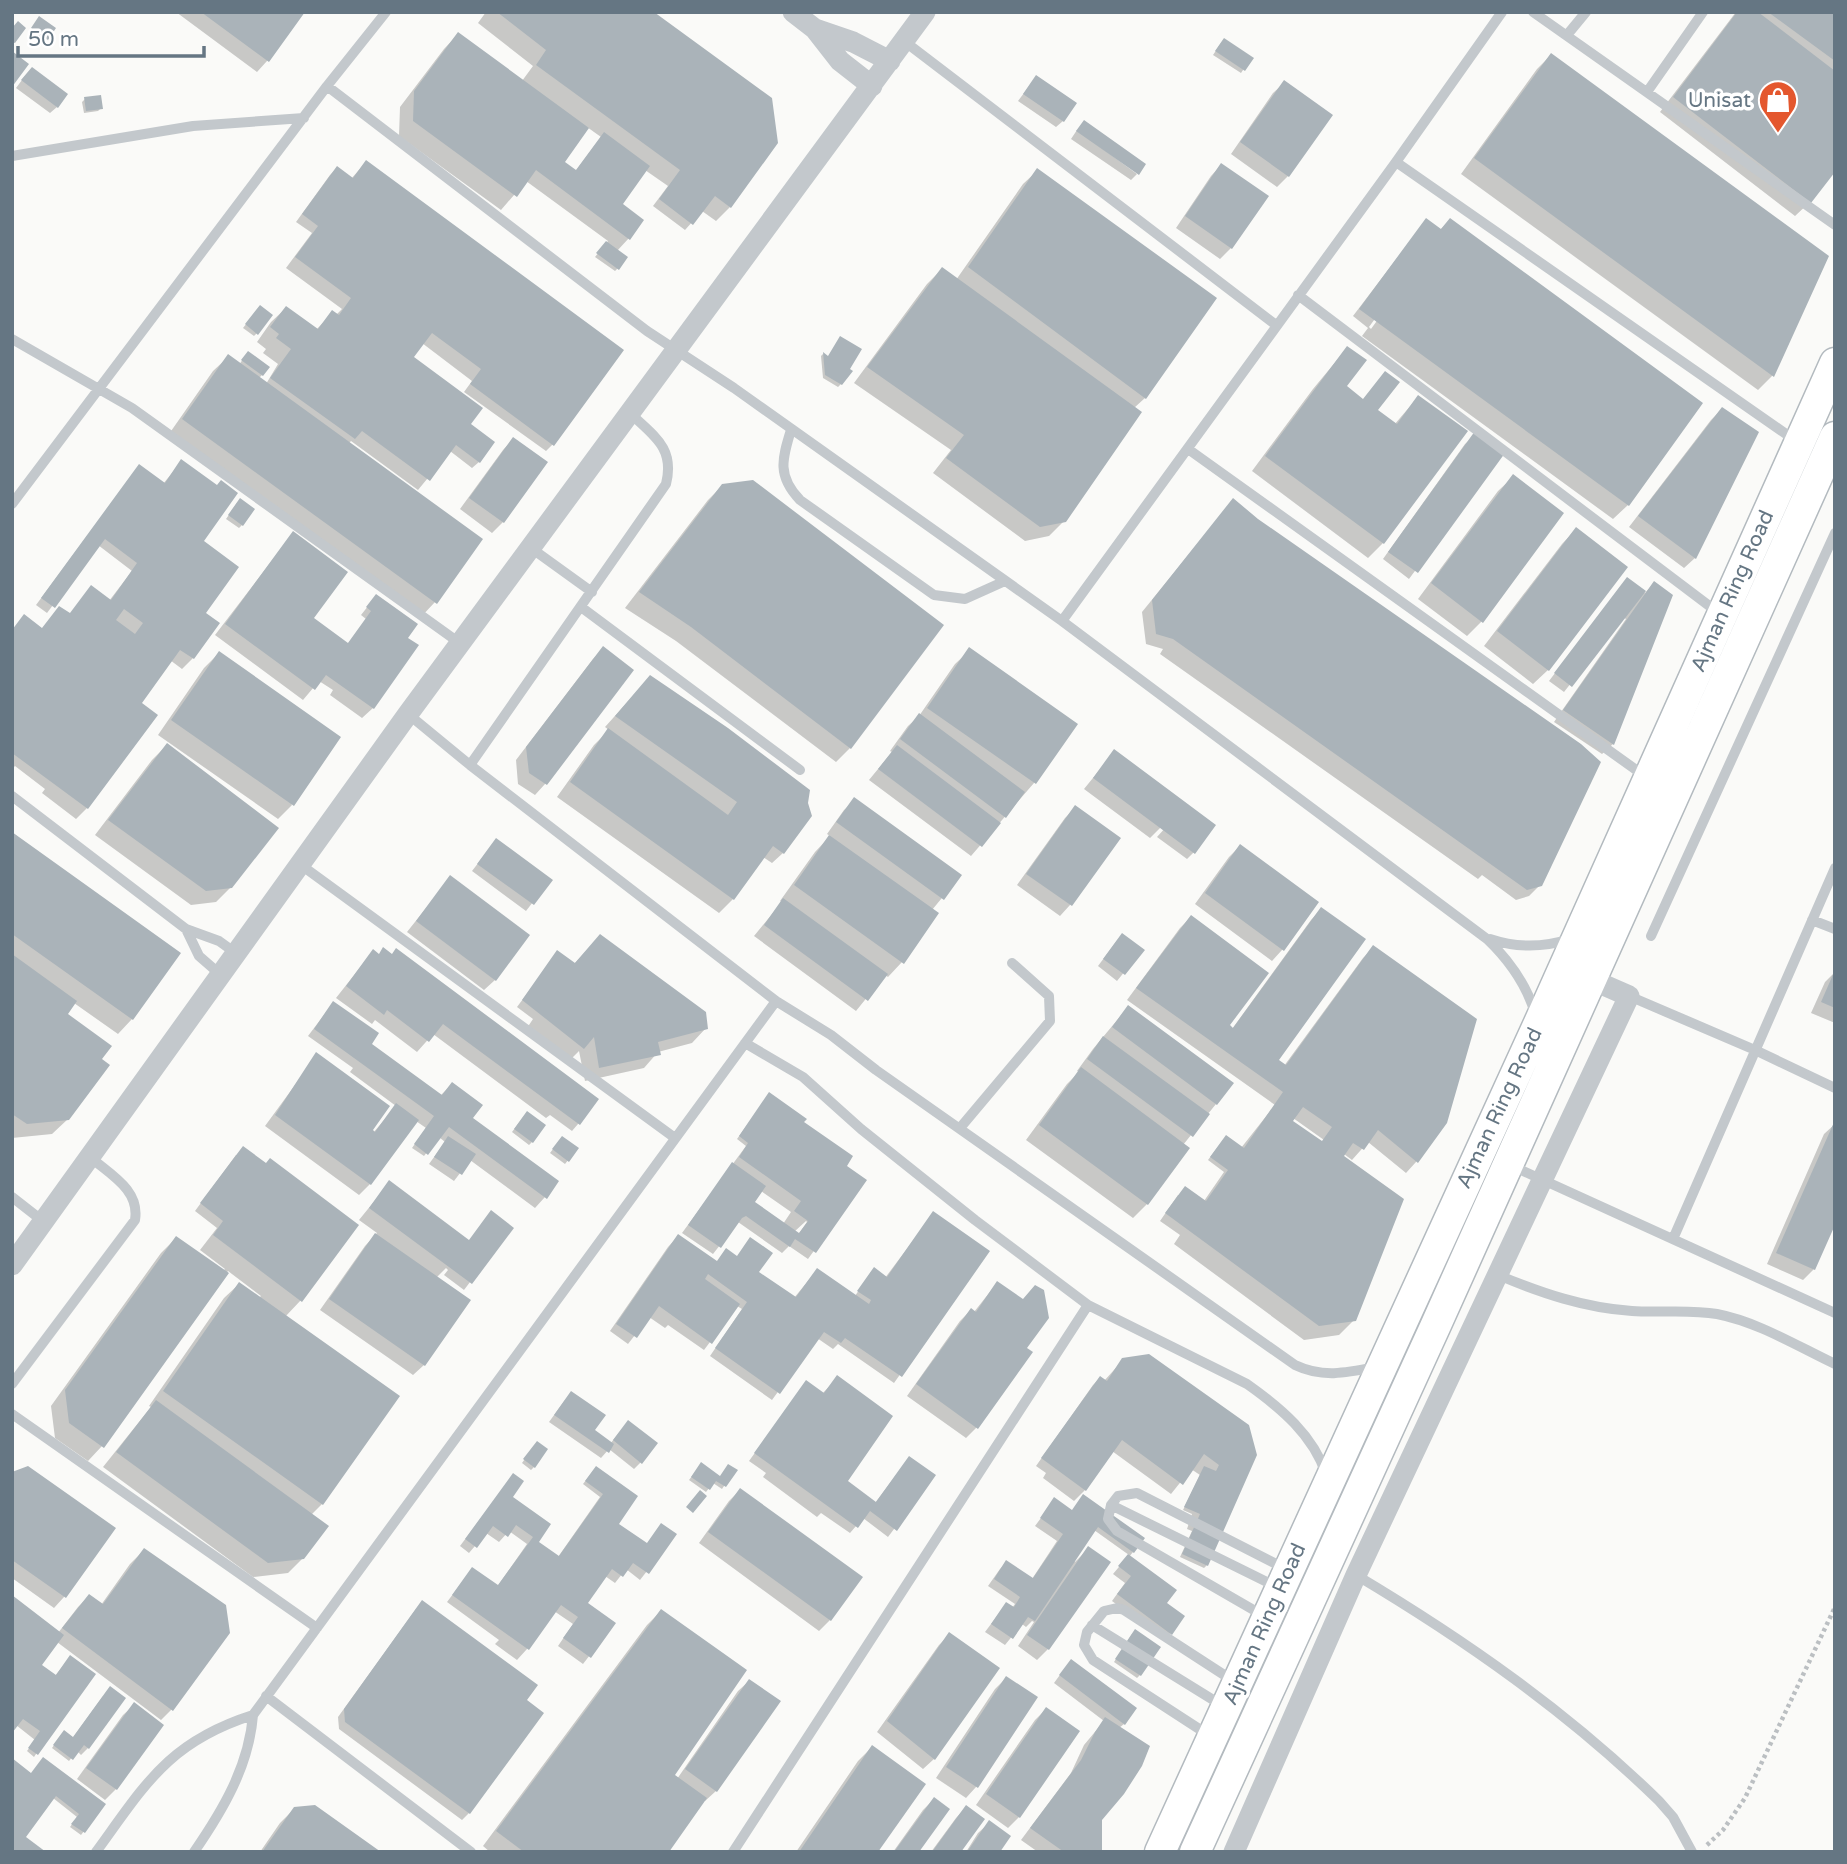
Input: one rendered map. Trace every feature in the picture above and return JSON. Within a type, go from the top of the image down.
[{"type":"main road","name":"Ajman Ring Road","points":[[1160,1852],[1539,1023],[1835,363]]},
{"type":"main road","name":"Ajman Ring Road","points":[[1195,1852],[1835,437]]},
{"type":"street","points":[[793,12],[815,29],[840,61],[872,86]]},
{"type":"street","points":[[12,1265],[408,714],[925,12]]},
{"type":"street","points":[[815,29],[890,61]]},
{"type":"street","points":[[1234,1852],[1356,1574],[1629,996],[1590,979]]},
{"type":"lane","points":[[12,504],[327,86],[386,12]]},
{"type":"lane","points":[[1062,621],[1502,12]]},
{"type":"lane","points":[[1533,12],[1835,225]]},
{"type":"lane","points":[[1567,35],[1586,12]]},
{"type":"lane","points":[[1647,92],[1703,12]]},
{"type":"lane","points":[[904,41],[1276,325]]},
{"type":"lane","points":[[327,86],[647,331],[678,350],[1062,621],[1487,939],[1514,969],[1524,985],[1539,1023]]},
{"type":"lane","points":[[12,156],[193,126],[304,118]]},
{"type":"lane","points":[[1396,162],[1799,443]]},
{"type":"lane","points":[[1298,295],[1721,615]]},
{"type":"lane","points":[[12,339],[132,408],[461,644]]},
{"type":"lane","points":[[470,765],[666,484],[669,460],[665,448],[631,414]]},
{"type":"lane","points":[[791,430],[783,458],[783,473],[793,493],[844,532],[934,595],[965,599],[1005,581]]},
{"type":"lane","points":[[1188,449],[1647,778]]},
{"type":"lane","points":[[1651,936],[1835,533]]},
{"type":"lane","points":[[531,548],[592,592]]},
{"type":"lane","points":[[581,607],[800,770]]},
{"type":"lane","points":[[408,714],[776,1001],[831,1035],[1294,1365],[1323,1374],[1341,1374],[1381,1366]]},
{"type":"lane","points":[[12,796],[186,929],[219,941],[237,954]]},
{"type":"lane","points":[[301,865],[676,1138]]},
{"type":"lane","points":[[1673,1239],[1835,868]]},
{"type":"lane","points":[[1812,920],[1835,929]]},
{"type":"lane","points":[[186,929],[200,956],[222,976]]},
{"type":"lane","points":[[1487,939],[1505,944],[1532,946],[1559,943],[1576,936]]},
{"type":"lane","points":[[960,1128],[1050,1021],[1049,996],[1012,963]]},
{"type":"lane","points":[[1629,996],[1835,1088]]},
{"type":"lane","points":[[194,1852],[215,1820],[241,1768],[251,1741],[253,1715],[776,1001]]},
{"type":"lane","points":[[745,1043],[803,1077],[861,1129],[1088,1305],[1247,1384],[1265,1397],[1298,1427],[1317,1455],[1329,1481]]},
{"type":"lane","points":[[12,1384],[135,1220],[137,1209],[128,1189],[90,1157]]},
{"type":"lane","points":[[1508,1164],[1835,1313]]},
{"type":"lane","points":[[12,1197],[44,1222]]},
{"type":"lane","points":[[1499,1275],[1562,1299],[1596,1306],[1663,1313],[1698,1311],[1735,1319],[1835,1364]]},
{"type":"lane","points":[[733,1852],[1088,1305]]},
{"type":"lane","points":[[12,1414],[317,1628]]},
{"type":"lane","points":[[1267,1618],[1117,1531],[1108,1519],[1111,1505],[1124,1493],[1131,1492],[1142,1496],[1284,1579]]},
{"type":"lane","points":[[1111,1505],[1284,1579]]},
{"type":"lane","points":[[1356,1574],[1459,1638],[1564,1716],[1660,1801],[1673,1817],[1692,1852]]},
{"type":"lane","points":[[1212,1737],[1093,1661],[1084,1645],[1085,1638],[1099,1615],[1110,1609],[1124,1610],[1231,1695]]},
{"type":"lane","points":[[1092,1625],[1231,1695]]},
{"type":"lane","points":[[267,1696],[471,1852]]},
{"type":"lane","points":[[96,1852],[150,1779],[179,1750],[227,1723],[253,1715]]},
{"type":"path","points":[[1699,1852],[1723,1830],[1745,1798],[1835,1607]]},
{"type":"building","points":[[201,12],[305,12],[269,62]]},
{"type":"building","points":[[497,12],[654,12],[772,98],[778,143],[731,208],[715,196],[693,225],[659,199],[680,170],[536,65],[546,50]]},
{"type":"building","name":"Unisat","points":[[1737,12],[1758,12],[1835,71],[1835,172],[1811,203],[1673,97]]},
{"type":"building","points":[[1768,12],[1835,12],[1835,61]]},
{"type":"building","points":[[39,16],[56,28],[48,40],[31,28]]},
{"type":"building","points":[[18,21],[26,28],[15,43],[12,42],[12,28]]},
{"type":"building","points":[[458,32],[589,128],[565,162],[576,170],[604,132],[650,166],[623,204],[644,220],[630,240],[536,170],[517,197],[413,121],[414,91]]},
{"type":"building","points":[[1224,38],[1254,58],[1245,71],[1215,51]]},
{"type":"building","points":[[12,51],[29,64],[12,87]]},
{"type":"building","points":[[1551,53],[1829,256],[1774,377],[1474,158]]},
{"type":"building","points":[[32,67],[68,94],[58,108],[21,80]]},
{"type":"building","points":[[1036,75],[1077,103],[1064,122],[1023,94]]},
{"type":"building","points":[[1284,80],[1333,115],[1289,177],[1240,142]]},
{"type":"building","points":[[101,95],[103,109],[86,111],[84,97]]},
{"type":"building","points":[[1084,120],[1146,164],[1139,175],[1076,131]]},
{"type":"building","points":[[366,160],[624,350],[554,446],[470,384],[481,369],[432,333],[414,357],[483,408],[471,424],[495,442],[480,463],[456,445],[430,481],[362,431],[355,439],[270,378],[291,349],[276,338],[279,334],[270,327],[286,306],[318,329],[332,310],[339,315],[351,298],[295,257],[318,226],[302,214],[337,166],[353,178]]},
{"type":"building","points":[[1221,163],[1269,196],[1232,249],[1185,216]]},
{"type":"building","points":[[1037,168],[1217,298],[1146,399],[968,267]]},
{"type":"building","points":[[1426,218],[1441,229],[1450,218],[1703,403],[1629,506],[1359,309]]},
{"type":"building","points":[[606,241],[628,257],[619,270],[596,253]]},
{"type":"building","points":[[942,267],[1142,412],[1066,522],[1040,527],[946,458],[964,435],[867,367]]},
{"type":"building","points":[[260,305],[273,315],[258,335],[245,324]]},
{"type":"building","points":[[840,336],[862,349],[850,369],[853,371],[842,385],[825,375],[823,352],[828,356]]},
{"type":"building","points":[[1347,346],[1367,360],[1347,386],[1363,399],[1385,371],[1400,382],[1378,410],[1397,424],[1418,395],[1468,431],[1384,544],[1265,456]]},
{"type":"building","points":[[248,351],[270,367],[263,376],[241,360]]},
{"type":"building","points":[[228,354],[483,539],[437,604],[182,419]]},
{"type":"building","points":[[1722,407],[1759,432],[1696,559],[1638,516]]},
{"type":"building","points":[[1475,431],[1505,453],[1418,573],[1388,552]]},
{"type":"building","points":[[513,437],[548,462],[504,523],[469,498]]},
{"type":"building","points":[[181,459],[217,485],[221,480],[238,493],[204,541],[239,567],[206,613],[220,623],[194,659],[180,650],[142,703],[158,715],[88,809],[12,753],[12,630],[24,614],[42,628],[59,606],[70,613],[91,585],[111,600],[137,563],[105,539],[55,608],[41,598],[139,464],[165,483]],"holes":[[[124,609],[143,623],[135,634],[116,620]]]},
{"type":"building","points":[[1513,474],[1564,513],[1483,623],[1431,583]]},
{"type":"building","points":[[753,480],[944,625],[851,749],[691,627],[639,592],[722,484]]},
{"type":"building","points":[[240,498],[255,509],[243,526],[228,515]]},
{"type":"building","points":[[1233,498],[1258,519],[1581,744],[1601,762],[1542,886],[1527,890],[1173,639],[1156,634],[1152,600]]},
{"type":"building","points":[[1576,527],[1628,567],[1549,671],[1497,631]]},
{"type":"building","points":[[293,531],[348,572],[314,618],[348,643],[371,611],[366,607],[376,594],[418,624],[408,638],[419,645],[374,709],[326,675],[315,690],[225,624]]},
{"type":"building","points":[[1627,577],[1646,591],[1572,687],[1554,673]]},
{"type":"building","points":[[1654,581],[1673,595],[1614,745],[1563,710]]},
{"type":"building","points":[[603,646],[634,670],[547,785],[529,773],[526,747]]},
{"type":"building","points":[[969,647],[1078,724],[1036,784],[927,708]]},
{"type":"building","points":[[219,651],[341,737],[294,806],[171,720]]},
{"type":"building","points":[[650,675],[728,728],[810,790],[808,803],[812,816],[784,854],[773,846],[734,900],[570,782],[608,728],[728,815],[737,802],[615,716]]},
{"type":"building","points":[[919,713],[1025,792],[1006,818],[900,739]]},
{"type":"building","points":[[167,743],[279,828],[232,888],[206,891],[108,820]]},
{"type":"building","points":[[897,745],[1001,823],[982,847],[878,769]]},
{"type":"building","points":[[1114,749],[1216,825],[1195,854],[1093,778]]},
{"type":"building","points":[[854,797],[962,875],[944,900],[836,822]]},
{"type":"building","points":[[1075,805],[1121,838],[1072,906],[1026,874]]},
{"type":"building","points":[[12,832],[181,953],[133,1020],[12,934]]},
{"type":"building","points":[[829,835],[939,913],[904,964],[794,885]]},
{"type":"building","points":[[496,838],[553,880],[534,905],[477,864]]},
{"type":"building","points":[[1240,844],[1319,902],[1284,951],[1205,893]]},
{"type":"building","points":[[450,875],[530,935],[496,981],[416,921]]},
{"type":"building","points":[[783,898],[888,974],[868,1001],[764,925]]},
{"type":"building","points":[[1321,907],[1366,939],[1279,1060],[1286,1065],[1373,945],[1477,1019],[1447,1123],[1418,1163],[1378,1130],[1364,1150],[1353,1143],[1344,1156],[1404,1199],[1356,1321],[1319,1326],[1165,1213],[1185,1186],[1206,1201],[1228,1170],[1210,1157],[1226,1135],[1244,1148],[1283,1092],[1136,988],[1191,915],[1269,973],[1230,1025],[1233,1028]],"holes":[[[1303,1107],[1332,1127],[1322,1141],[1293,1121]]]},
{"type":"building","points":[[1122,933],[1145,950],[1125,975],[1103,959]]},
{"type":"building","points":[[600,934],[706,1012],[708,1029],[658,1042],[661,1055],[599,1068],[594,1037],[584,1049],[522,1000],[557,950],[575,963]]},
{"type":"building","points":[[383,947],[392,954],[396,948],[599,1099],[580,1125],[443,1024],[429,1042],[387,1010],[384,1015],[346,986],[373,949],[379,954]]},
{"type":"building","points":[[12,954],[77,1001],[68,1014],[112,1046],[102,1059],[110,1065],[69,1120],[27,1124],[12,1114]]},
{"type":"building","points":[[1835,970],[1835,1008],[1821,1002]]},
{"type":"building","points":[[333,1001],[379,1033],[372,1044],[442,1095],[452,1082],[483,1105],[473,1118],[559,1181],[547,1199],[449,1127],[428,1155],[414,1144],[434,1116],[314,1029]]},
{"type":"building","points":[[1128,1005],[1234,1083],[1217,1105],[1112,1027]]},
{"type":"building","points":[[1103,1036],[1210,1114],[1193,1137],[1087,1059]]},
{"type":"building","points":[[316,1052],[390,1106],[373,1130],[375,1132],[396,1103],[419,1120],[371,1185],[275,1115]]},
{"type":"building","points":[[1081,1067],[1190,1148],[1148,1205],[1039,1125]]},
{"type":"building","points":[[769,1092],[807,1119],[804,1122],[853,1156],[847,1166],[867,1180],[816,1253],[795,1239],[790,1247],[746,1216],[721,1248],[688,1225],[732,1162],[766,1186],[755,1202],[799,1233],[808,1221],[794,1211],[801,1201],[739,1157],[748,1143],[739,1136]]},
{"type":"building","points":[[527,1111],[546,1125],[533,1143],[514,1129]]},
{"type":"building","points":[[1835,1120],[1835,1225],[1815,1270],[1776,1253]]},
{"type":"building","points":[[448,1136],[476,1154],[462,1175],[434,1157]]},
{"type":"building","points":[[562,1136],[579,1148],[569,1162],[552,1149]]},
{"type":"building","points":[[243,1146],[266,1163],[270,1158],[359,1225],[302,1302],[213,1235],[223,1221],[200,1203]]},
{"type":"building","points":[[389,1180],[469,1240],[491,1210],[514,1228],[472,1284],[369,1208]]},
{"type":"building","points":[[933,1211],[990,1251],[902,1377],[845,1338],[841,1343],[824,1332],[780,1394],[715,1348],[747,1302],[708,1274],[705,1279],[740,1304],[712,1344],[659,1306],[637,1338],[616,1324],[678,1234],[717,1261],[726,1248],[737,1256],[750,1237],[773,1253],[759,1272],[796,1297],[817,1268],[869,1304],[871,1300],[857,1291],[874,1267],[887,1277]]},
{"type":"building","points":[[375,1233],[471,1300],[425,1366],[329,1299]]},
{"type":"building","points":[[176,1236],[229,1273],[104,1448],[69,1423],[65,1390]]},
{"type":"building","points":[[997,1281],[1023,1299],[1035,1285],[1044,1290],[1049,1318],[1027,1348],[1033,1352],[978,1429],[916,1384],[971,1308],[976,1312]]},
{"type":"building","points":[[239,1282],[400,1396],[323,1505],[163,1391]]},
{"type":"building","points":[[1149,1354],[1249,1425],[1257,1455],[1208,1566],[1182,1554],[1200,1514],[1184,1507],[1204,1466],[1216,1471],[1219,1465],[1204,1454],[1183,1485],[1122,1440],[1086,1491],[1041,1458],[1100,1376],[1107,1381],[1122,1358]]},
{"type":"building","points":[[837,1375],[893,1416],[848,1481],[876,1502],[909,1456],[936,1475],[897,1531],[870,1511],[858,1528],[754,1453],[806,1380],[824,1393]]},
{"type":"building","points":[[571,1391],[606,1415],[595,1430],[614,1444],[609,1453],[554,1415]]},
{"type":"building","points":[[156,1400],[329,1526],[304,1559],[268,1563],[116,1452]]},
{"type":"building","points":[[628,1420],[658,1443],[642,1464],[613,1440]]},
{"type":"building","points":[[537,1441],[548,1449],[535,1468],[523,1459]]},
{"type":"building","points":[[701,1462],[720,1476],[728,1464],[738,1470],[726,1487],[716,1481],[710,1490],[691,1477]]},
{"type":"building","points":[[28,1466],[116,1528],[66,1598],[12,1560],[12,1472]]},
{"type":"building","points":[[596,1466],[638,1496],[619,1524],[647,1543],[661,1523],[677,1534],[649,1574],[633,1563],[623,1577],[612,1569],[588,1603],[616,1623],[591,1658],[563,1638],[578,1617],[561,1605],[529,1650],[452,1595],[472,1567],[498,1585],[533,1537],[516,1525],[508,1537],[493,1526],[477,1548],[465,1539],[513,1473],[524,1481],[513,1497],[551,1524],[539,1542],[559,1556],[603,1494],[585,1481]]},
{"type":"building","points":[[740,1488],[863,1577],[831,1621],[708,1532]]},
{"type":"building","points":[[700,1490],[707,1496],[693,1513],[686,1507]]},
{"type":"building","points":[[1083,1494],[1145,1538],[1134,1553],[1098,1527],[1035,1621],[1028,1617],[1013,1639],[991,1624],[1006,1602],[1014,1607],[1020,1597],[994,1579],[1006,1560],[1033,1578],[1063,1534],[1040,1518],[1054,1497],[1072,1510]]},
{"type":"building","points":[[1088,1546],[1111,1562],[1049,1650],[1027,1635]]},
{"type":"building","points":[[144,1548],[226,1605],[230,1633],[173,1711],[62,1628],[89,1594],[103,1604]]},
{"type":"building","points":[[1128,1554],[1177,1590],[1167,1603],[1185,1616],[1172,1635],[1117,1594],[1131,1576],[1118,1566]]},
{"type":"building","points":[[12,1595],[64,1635],[42,1665],[56,1675],[70,1655],[96,1674],[38,1755],[28,1748],[40,1731],[23,1719],[12,1733]]},
{"type":"building","points":[[422,1600],[538,1685],[527,1700],[544,1713],[470,1814],[345,1722],[344,1709]]},
{"type":"building","points":[[661,1609],[747,1670],[675,1775],[707,1798],[669,1852],[524,1852],[496,1831]]},
{"type":"building","points":[[1135,1629],[1161,1647],[1141,1676],[1115,1659]]},
{"type":"building","points":[[949,1632],[1000,1668],[935,1760],[887,1721]]},
{"type":"building","points":[[1071,1659],[1137,1708],[1125,1725],[1059,1675]]},
{"type":"building","points":[[1006,1676],[1038,1697],[978,1788],[946,1767]]},
{"type":"building","points":[[749,1679],[781,1701],[717,1792],[685,1769]]},
{"type":"building","points":[[110,1686],[126,1698],[89,1749],[84,1745],[73,1760],[53,1745],[64,1730],[73,1737]]},
{"type":"building","points":[[134,1702],[164,1725],[117,1790],[86,1768]]},
{"type":"building","points":[[1046,1707],[1080,1731],[1020,1818],[986,1794]]},
{"type":"building","points":[[1105,1717],[1150,1746],[1142,1766],[1124,1794],[1102,1820],[1102,1852],[1064,1852],[1030,1828],[1081,1760]]},
{"type":"building","points":[[872,1745],[926,1784],[878,1852],[799,1852]]},
{"type":"building","points":[[43,1757],[106,1804],[85,1833],[71,1824],[79,1814],[56,1796],[26,1837],[46,1852],[12,1852],[12,1758],[31,1773]]},
{"type":"building","points":[[934,1797],[950,1809],[919,1852],[894,1852]]},
{"type":"building","points":[[315,1805],[381,1852],[262,1852],[294,1807]]},
{"type":"building","points":[[966,1805],[985,1819],[961,1852],[932,1852]]},
{"type":"building","points":[[989,1820],[1011,1836],[1000,1852],[967,1852]]},
{"type":"place","name":"Unisat","points":[[1778,134]]}]
